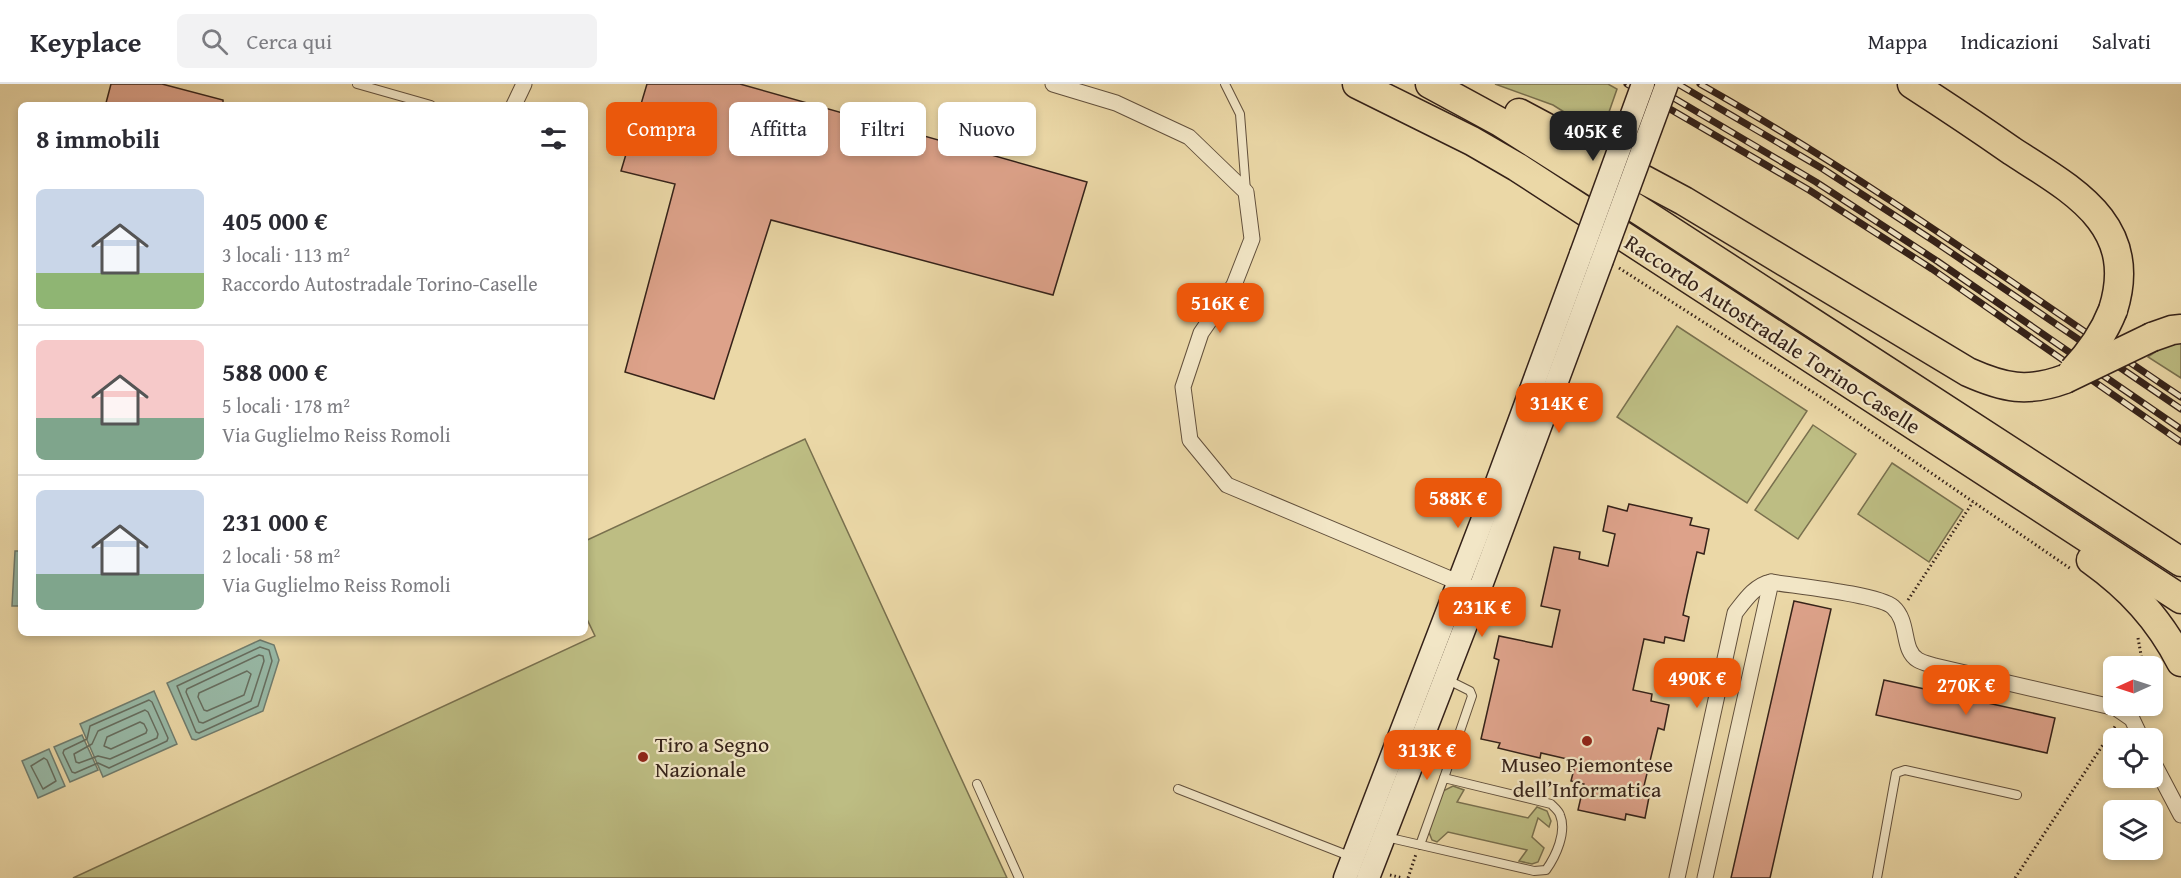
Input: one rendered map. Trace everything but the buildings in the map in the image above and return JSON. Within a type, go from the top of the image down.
[{"type":"highway","name":"Raccordo Autostradale Torino-Caselle","points":[[1357,84],[1432,120],[1517,167],[2181,599]]},
{"type":"highway","name":"Raccordo Autostradale Torino-Caselle","points":[[1430,84],[1500,122],[1645,214],[2181,562]]},
{"type":"highway","points":[[1451,84],[1522,115],[1684,201],[1968,372],[2004,386],[2044,387],[2065,380],[2152,337],[2181,329]]},
{"type":"highway","points":[[1912,84],[2070,190],[2091,207],[2111,237],[2117,254],[2119,272],[2118,293],[2113,310],[2108,323],[2088,356],[2065,380]]},
{"type":"highway","points":[[1857,389],[1947,459],[2110,573],[2148,609],[2181,662]]},
{"type":"main road","points":[[1595,258],[1643,84]]},
{"type":"main road","points":[[1365,871],[1373,834],[1595,258],[1667,84]]},
{"type":"street","points":[[515,102],[524,84]]},
{"type":"street","points":[[1053,84],[1116,103],[1189,137],[1246,192],[1252,238],[1234,285],[1201,333],[1183,387],[1190,440],[1227,485],[1469,587]]},
{"type":"street","points":[[1705,878],[1771,582]]},
{"type":"street","points":[[1677,878],[1735,613],[1748,595],[1764,583],[1771,582],[1875,599],[1892,606],[1904,620],[1905,641],[1915,659],[1935,666],[2103,705]]},
{"type":"street","points":[[2128,716],[2132,719],[2136,728]]},
{"type":"street","points":[[2163,781],[2181,815]]},
{"type":"lane","points":[[357,84],[420,102]]},
{"type":"lane","points":[[1226,84],[1240,114],[1246,192]]},
{"type":"lane","points":[[1420,845],[1472,696],[1470,691],[1464,687],[1435,675]]},
{"type":"lane","points":[[1877,878],[1896,773],[1905,770],[2017,795]]},
{"type":"lane","points":[[1373,834],[1534,871],[1546,870],[1553,860],[1562,829],[1560,813],[1551,804],[1444,778]]},
{"type":"lane","points":[[977,784],[1019,878]]},
{"type":"lane","points":[[1178,789],[1365,871]]},
{"type":"path","points":[[1595,258],[1822,398],[2075,572]]},
{"type":"path","points":[[1897,613],[1909,599],[1973,502]]},
{"type":"path","points":[[2135,632],[2140,642],[2142,656]]},
{"type":"path","points":[[2015,878],[2121,716]]},
{"type":"path","points":[[1365,871],[1406,878],[1420,845]]},
{"type":"green space","points":[[1495,84],[1608,84],[1617,89],[1601,135],[1553,105]]},
{"type":"green space","points":[[1677,326],[1807,411],[1747,503],[1617,417]]},
{"type":"green space","points":[[2181,341],[2181,378],[2148,357],[2163,347]]},
{"type":"green space","points":[[1813,425],[1856,454],[1798,539],[1755,510]]},
{"type":"green space","name":"Tiro a Segno Nazionale","points":[[805,439],[1007,878],[73,878],[595,636],[588,621],[588,540]]},
{"type":"green space","points":[[1892,463],[1963,510],[1929,562],[1858,514]]},
{"type":"green space","points":[[1453,786],[1464,790],[1457,802],[1528,818],[1537,807],[1547,811],[1551,821],[1549,827],[1538,818],[1532,837],[1544,848],[1538,862],[1532,864],[1519,861],[1527,850],[1448,832],[1437,842],[1432,840],[1428,830],[1443,791]]},
{"type":"water","points":[[15,551],[18,551],[18,606],[12,606]]},
{"type":"water","points":[[260,640],[274,645],[279,660],[263,711],[196,740],[192,739],[167,683]]},
{"type":"water","points":[[154,691],[177,744],[103,777],[80,724]]},
{"type":"water","points":[[82,735],[98,770],[70,782],[54,747]]},
{"type":"water","points":[[49,749],[65,786],[38,798],[22,761]]},
{"type":"railway","points":[[1627,84],[1809,190],[1932,269],[2181,442]]},
{"type":"railway","points":[[1650,84],[1816,182],[1937,261],[2181,429]]},
{"type":"railway","points":[[1678,84],[1823,169],[1934,241],[2181,409]]},
{"type":"railway","points":[[1700,84],[1884,196],[2181,397]]},
{"type":"place","name":"Museo Piemontese dell’Informatica","points":[[1587,741]]},
{"type":"place","name":"Tiro a Segno Nazionale","points":[[643,757]]}]
